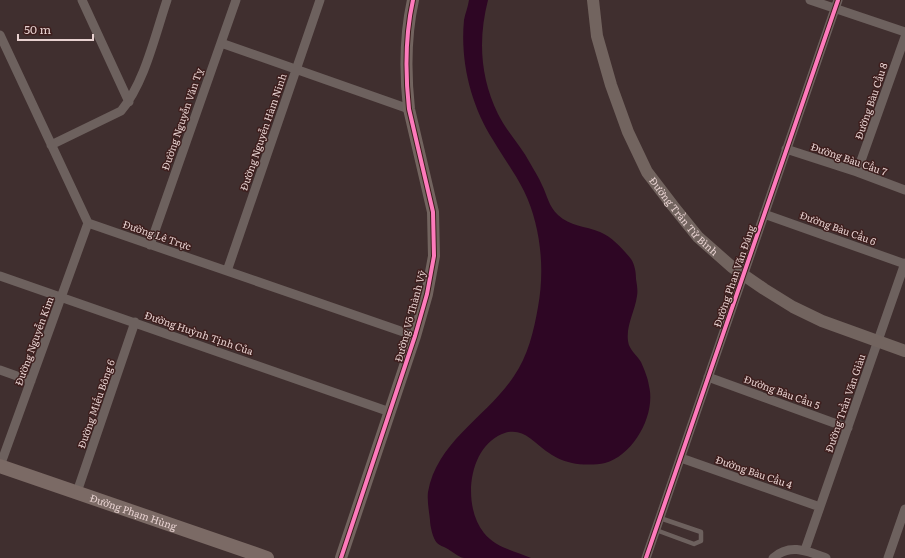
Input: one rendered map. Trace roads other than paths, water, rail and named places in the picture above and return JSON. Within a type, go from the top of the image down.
[{"type":"main road","name":"Đường Phạm Hùng","points":[[0,466],[267,558]]},
{"type":"street","points":[[82,0],[129,102]]},
{"type":"street","points":[[51,145],[121,111],[129,102],[138,86],[167,0]]},
{"type":"street","name":"Đường Nguyễn Văn Tỵ","points":[[150,245],[236,0]]},
{"type":"street","name":"Đường Nguyễn Hàm Ninh","points":[[227,271],[320,0]]},
{"type":"street","name":"Đường Võ Thành Vỹ","points":[[341,558],[415,336],[427,294],[434,256],[433,212],[409,109],[406,73],[406,41],[413,0]]},
{"type":"street","name":"Đường Trần Tử Bình","points":[[593,0],[597,36],[628,132],[647,172],[698,237],[732,268],[793,307],[822,321],[905,351]]},
{"type":"street","points":[[810,0],[905,32]]},
{"type":"street","name":"Đường Phan Văn Đáng","points":[[647,557],[838,0]]},
{"type":"street","points":[[0,36],[88,223]]},
{"type":"street","name":"Đường Bàu Cầu 8","points":[[857,172],[905,37]]},
{"type":"street","points":[[220,43],[409,109]]},
{"type":"street","name":"Đường Bàu Cầu 7","points":[[786,149],[857,172],[905,190]]},
{"type":"street","name":"Đường Bàu Cầu 6","points":[[764,214],[905,264]]},
{"type":"street","name":"Đường Lê Trực","points":[[88,223],[415,336]]},
{"type":"street","name":"Đường Nguyễn Kim","points":[[0,466],[88,223]]},
{"type":"street","name":"Đường Trần Văn Giàu","points":[[805,550],[905,264]]},
{"type":"street","name":"Đường Huỳnh Tịnh Của","points":[[0,276],[61,296],[390,412]]},
{"type":"street","name":"Đường Miếu Bông 6","points":[[77,492],[135,322]]},
{"type":"street","points":[[0,370],[31,380]]},
{"type":"street","name":"Đường Bàu Cầu 5","points":[[708,377],[848,428]]},
{"type":"street","name":"Đường Bàu Cầu 4","points":[[681,458],[820,507]]},
{"type":"street","points":[[888,558],[905,509]]},
{"type":"street","points":[[773,558],[778,554],[791,549],[805,550],[826,558]]},
{"type":"lane","points":[[656,530],[694,544],[701,541],[701,532],[660,518]]}]
